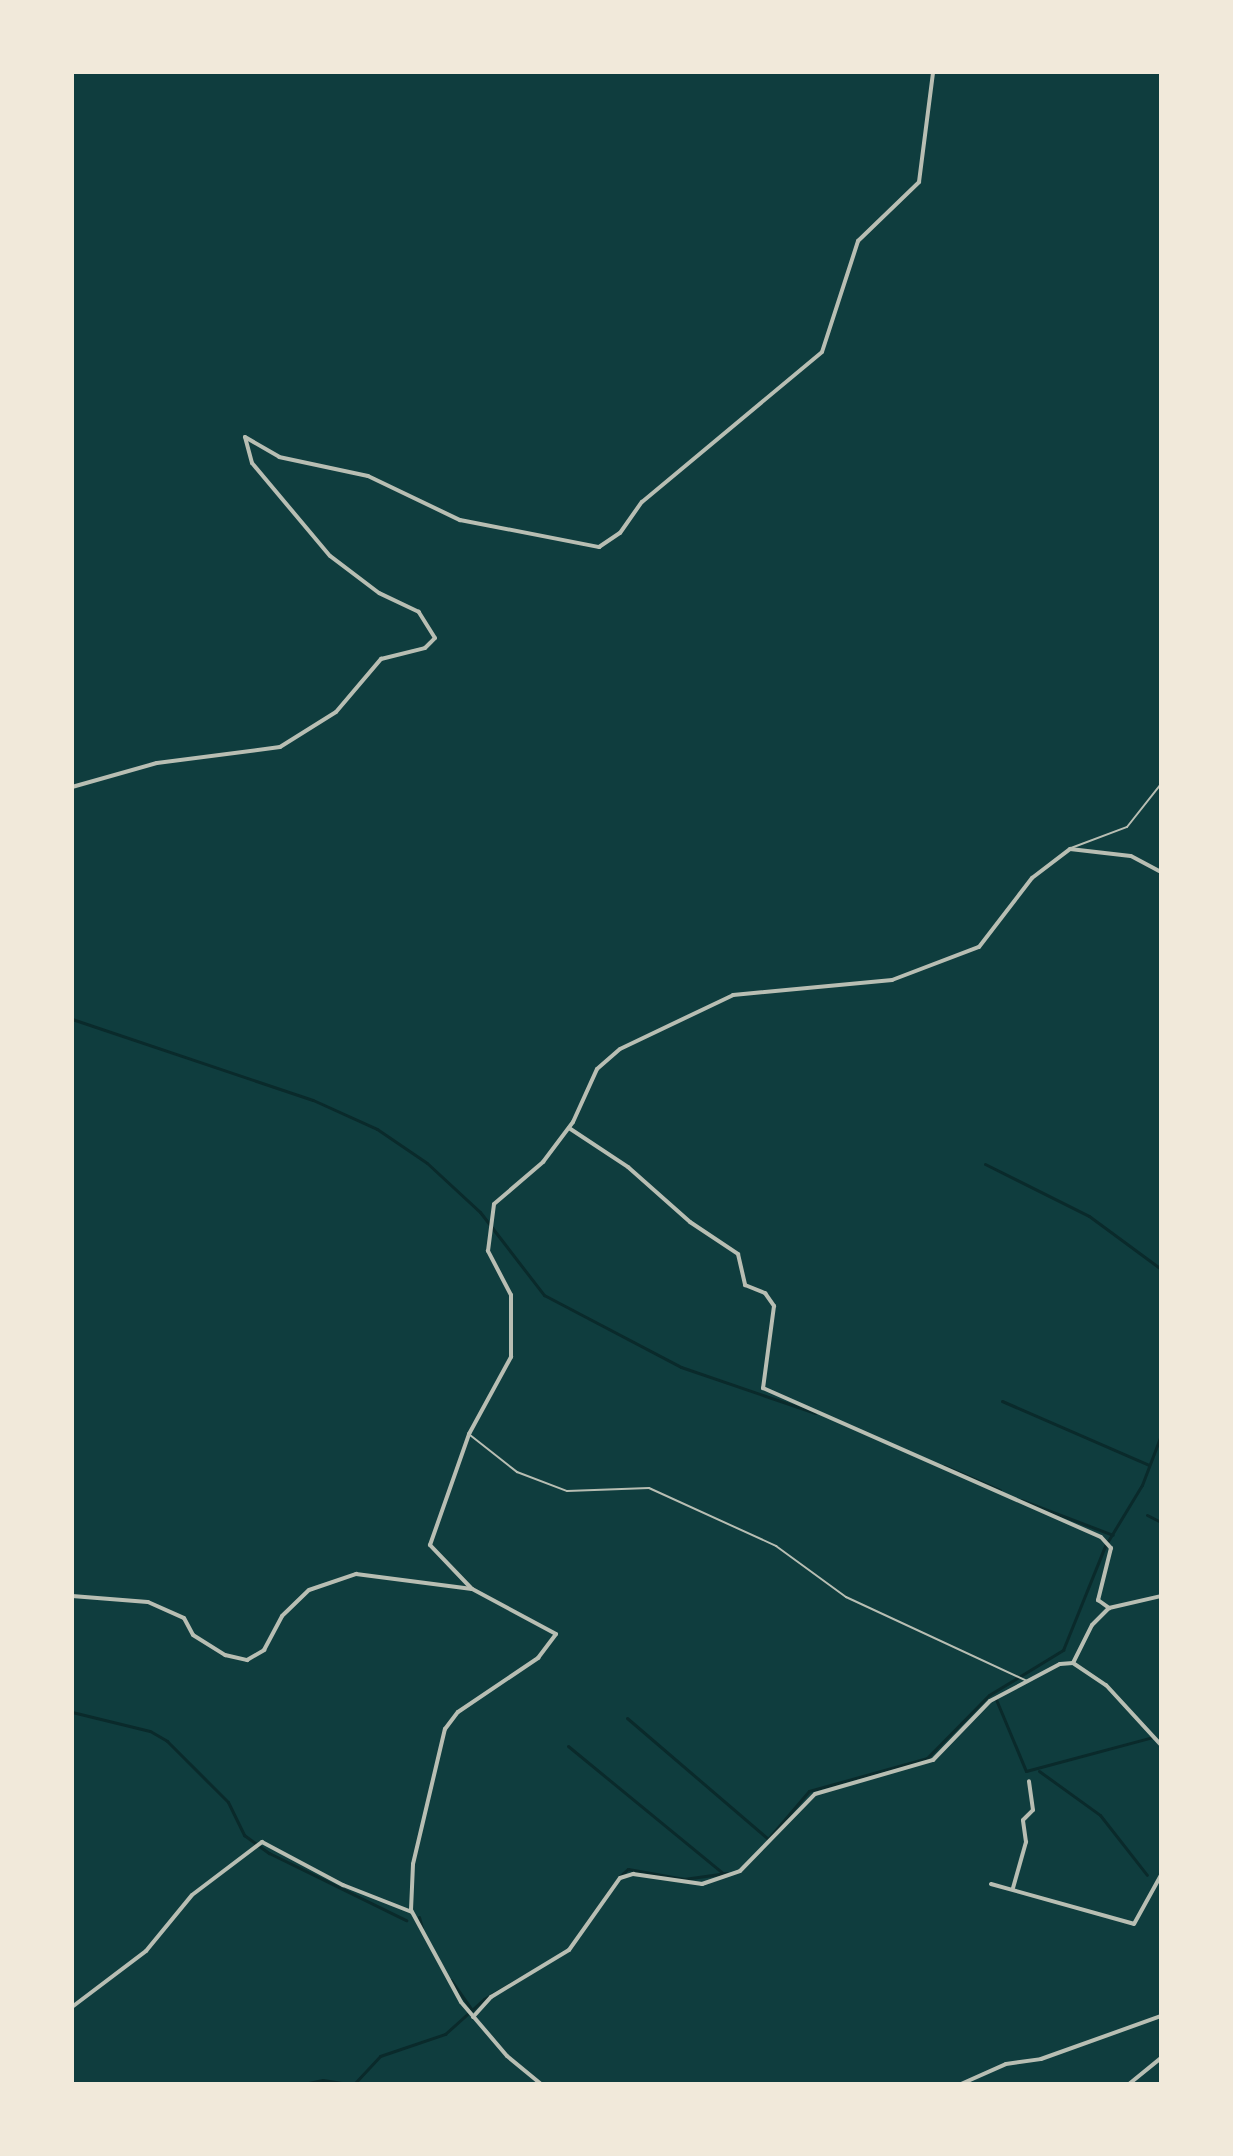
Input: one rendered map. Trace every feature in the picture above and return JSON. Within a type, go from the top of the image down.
[{"type":"street","points":[[72,787],[157,763],[280,747],[336,712],[381,659],[425,648],[435,638],[419,612],[379,593],[330,556],[252,463],[245,437],[279,457],[368,476],[460,520],[599,547],[620,533],[642,502],[822,352],[858,241],[919,182],[933,72]]},
{"type":"street","points":[[541,2084],[472,2016],[412,1912],[413,1864],[445,1729],[458,1712],[538,1658],[556,1634],[472,1589],[430,1545],[469,1434],[501,1380],[515,1333],[511,1295],[488,1251],[494,1204],[543,1162],[569,1128],[597,1069],[620,1049],[733,995],[892,980],[979,947],[1032,878],[1070,849],[1131,856],[1161,872]]},
{"type":"street","points":[[569,1128],[628,1167],[690,1222],[738,1254],[745,1285],[765,1293],[774,1306],[763,1388],[1101,1537],[1111,1548],[1098,1600],[1109,1608]]},
{"type":"street","points":[[72,1596],[148,1602],[184,1618],[193,1635],[225,1655],[247,1660],[264,1650],[282,1616],[309,1590],[356,1574],[472,1589]]},
{"type":"street","points":[[472,2016],[491,1997],[569,1950],[620,1878],[633,1874],[702,1884],[740,1871],[815,1794],[933,1760],[990,1701],[1027,1681],[1073,1663],[1092,1625],[1109,1608],[1161,1596]]},
{"type":"street","points":[[1073,1663],[1106,1685],[1161,1745]]},
{"type":"street","points":[[1013,1888],[1026,1842],[1023,1820],[1033,1810],[1029,1781]]},
{"type":"street","points":[[72,2007],[146,1951],[192,1895],[262,1842],[343,1885],[412,1912]]},
{"type":"street","points":[[991,1884],[1134,1924],[1161,1875]]},
{"type":"street","points":[[961,2084],[1006,2064],[1041,2059],[1161,2016]]},
{"type":"street","points":[[1129,2084],[1161,2058]]},
{"type":"lane","points":[[1070,849],[1076,842],[1127,827],[1161,784]]},
{"type":"lane","points":[[469,1434],[517,1472],[555,1488],[649,1488],[776,1546],[846,1597],[1027,1681]]},
{"type":"waterway","points":[[72,1019],[313,1100],[377,1129],[427,1163],[480,1212],[544,1295],[681,1367],[815,1413]]},
{"type":"waterway","points":[[985,1164],[1089,1216],[1161,1269]]},
{"type":"waterway","points":[[1002,1401],[1149,1465]]},
{"type":"waterway","points":[[768,1839],[809,1791],[927,1758],[989,1695],[1063,1650],[1105,1546],[1142,1485],[1161,1435]]},
{"type":"waterway","points":[[944,1466],[1000,1490]]},
{"type":"waterway","points":[[1021,1500],[1113,1535]]},
{"type":"waterway","points":[[1147,1515],[1161,1522]]},
{"type":"waterway","points":[[995,1697],[1026,1771],[1153,1737]]},
{"type":"waterway","points":[[72,1712],[150,1731],[167,1741],[228,1802],[244,1835],[269,1853],[406,1920]]},
{"type":"waterway","points":[[627,1718],[768,1839]]},
{"type":"waterway","points":[[568,1746],[724,1874]]},
{"type":"waterway","points":[[1039,1771],[1100,1815],[1147,1875]]},
{"type":"waterway","points":[[619,1877],[628,1869],[684,1879],[727,1873]]},
{"type":"waterway","points":[[578,1935],[615,1883]]},
{"type":"waterway","points":[[419,1917],[422,1928]]},
{"type":"waterway","points":[[354,2084],[380,2056],[445,2034],[484,1999],[518,1979]]},
{"type":"waterway","points":[[451,1980],[472,2010]]},
{"type":"waterway","points":[[304,2084],[323,2080],[348,2084]]}]
